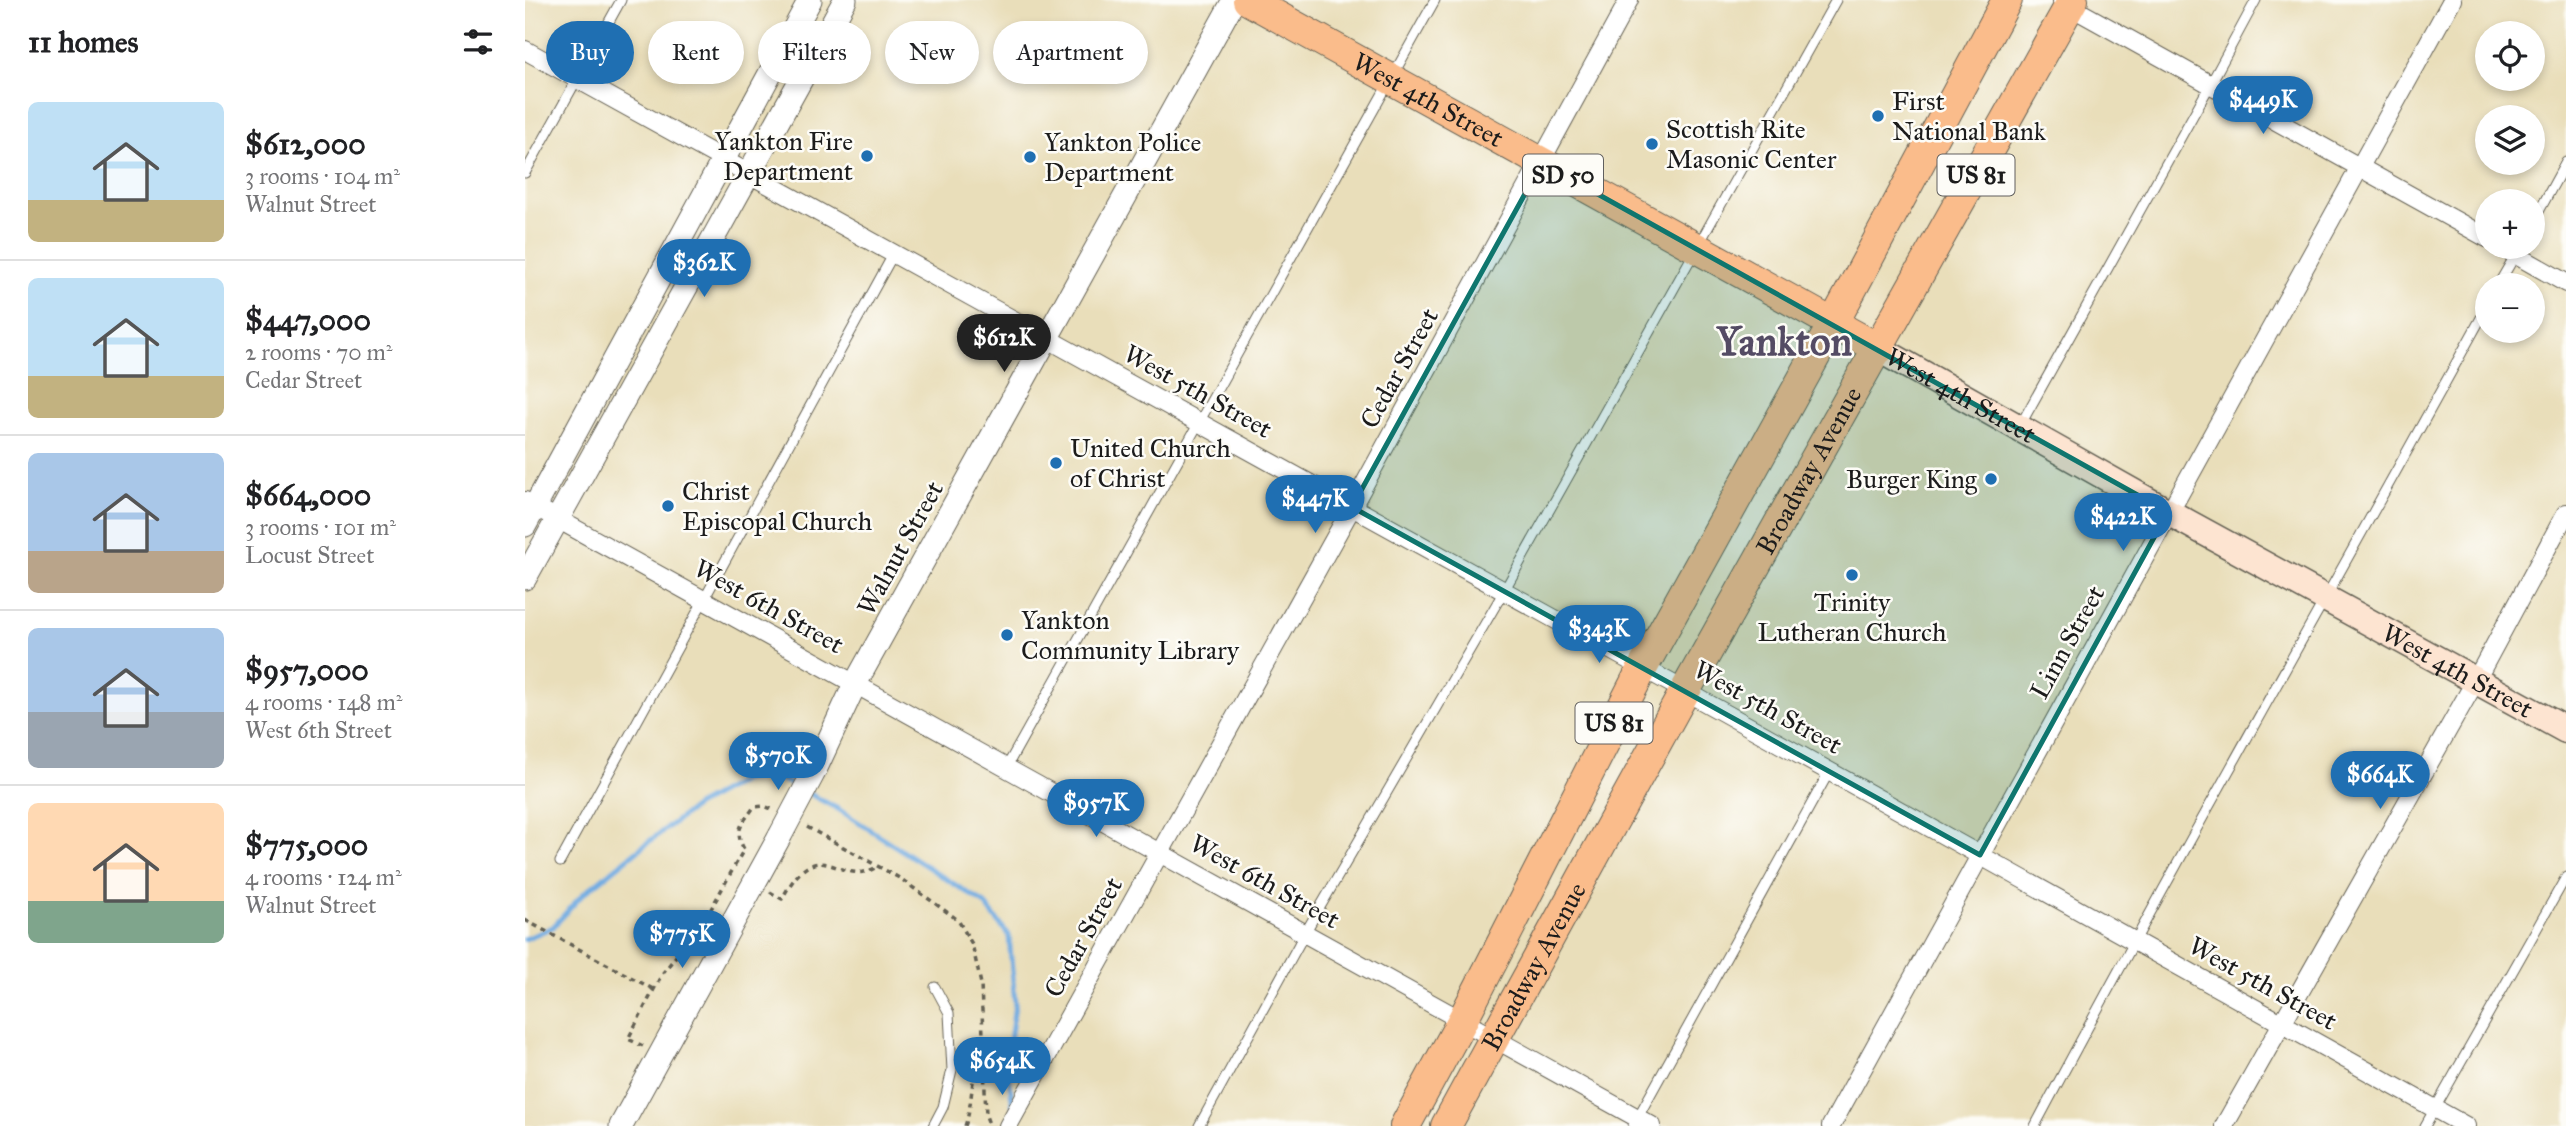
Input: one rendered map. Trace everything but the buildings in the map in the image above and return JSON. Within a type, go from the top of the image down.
[{"type":"highway","name":"West 4th Street","points":[[1248,0],[1879,349]]},
{"type":"highway","name":"Broadway Avenue","points":[[1405,1126],[1462,1021],[1643,667],[1833,324],[2007,0]]},
{"type":"highway","name":"Broadway Avenue","points":[[1446,1126],[1685,691],[1879,349],[2067,2]]},
{"type":"main road","name":"West 4th Street","points":[[1879,349],[2168,512],[2566,730]]},
{"type":"street","points":[[528,511],[810,0]]},
{"type":"street","points":[[525,578],[845,0]]},
{"type":"street","name":"Walnut Street","points":[[621,1126],[815,770],[855,684],[1234,0]]},
{"type":"street","name":"Cedar Street","points":[[1008,1126],[1542,163],[1629,0]]},
{"type":"street","name":"Linn Street","points":[[1831,1126],[2452,0]]},
{"type":"street","points":[[2067,2],[2210,85],[2475,231]]},
{"type":"street","name":"West 5th Street","points":[[525,50],[546,61]]},
{"type":"street","name":"West 5th Street","points":[[588,84],[1643,667],[2466,1126]]},
{"type":"street","points":[[2528,259],[2566,283]]},
{"type":"street","name":"West 6th Street","points":[[528,511],[557,519],[1305,933],[1641,1123]]},
{"type":"street","points":[[2224,1126],[2476,680],[2566,513]]},
{"type":"lane","points":[[609,21],[621,0]]},
{"type":"lane","points":[[1006,768],[1435,0]]},
{"type":"lane","points":[[1199,1126],[1305,933],[1504,591],[1836,0]]},
{"type":"lane","points":[[2018,428],[2256,0]]},
{"type":"lane","points":[[525,173],[574,84]]},
{"type":"lane","points":[[2545,200],[2566,162]]},
{"type":"lane","points":[[559,862],[894,253]]},
{"type":"lane","points":[[2035,1126],[2133,942],[2327,599],[2475,329]]},
{"type":"lane","points":[[1641,1123],[1829,772]]},
{"type":"lane","points":[[2425,1126],[2566,877]]},
{"type":"lane","points":[[933,1126],[943,1107],[953,1070],[949,1013],[935,987]]},
{"type":"path","points":[[754,883],[782,899],[800,870],[813,864],[837,866],[857,874],[868,873],[878,866],[958,920],[972,944],[981,984],[986,1116],[990,1126]]},
{"type":"path","points":[[525,920],[653,989],[628,1039],[661,1054]]},
{"type":"path","points":[[965,1126],[970,1110],[975,1070],[985,1048]]},
{"type":"highlighted area","points":[[1542,163],[2168,512],[1980,855],[1352,507]]},
{"type":"waterway","points":[[525,939],[553,927],[582,895],[696,806],[744,780],[774,776],[798,788]]},
{"type":"waterway","points":[[810,794],[838,809],[985,904],[1009,936],[1015,1004],[1007,1063],[1013,1106]]},
{"type":"place","name":"First National Bank","points":[[1878,116]]},
{"type":"place","name":"Scottish Rite Masonic Center","points":[[1652,144]]},
{"type":"place","name":"Yankton Fire Department","points":[[867,156]]},
{"type":"place","name":"Yankton Police Department","points":[[1030,157]]},
{"type":"place","name":"United Church of Christ","points":[[1056,463]]},
{"type":"place","name":"Burger King","points":[[1991,479]]},
{"type":"place","name":"Christ Episcopal Church","points":[[668,506]]},
{"type":"place","name":"Trinity Lutheran Church","points":[[1852,575]]},
{"type":"place","name":"Yankton Community Library","points":[[1007,635]]},
{"type":"district","name":"Yankton","points":[[1784,341]]}]
